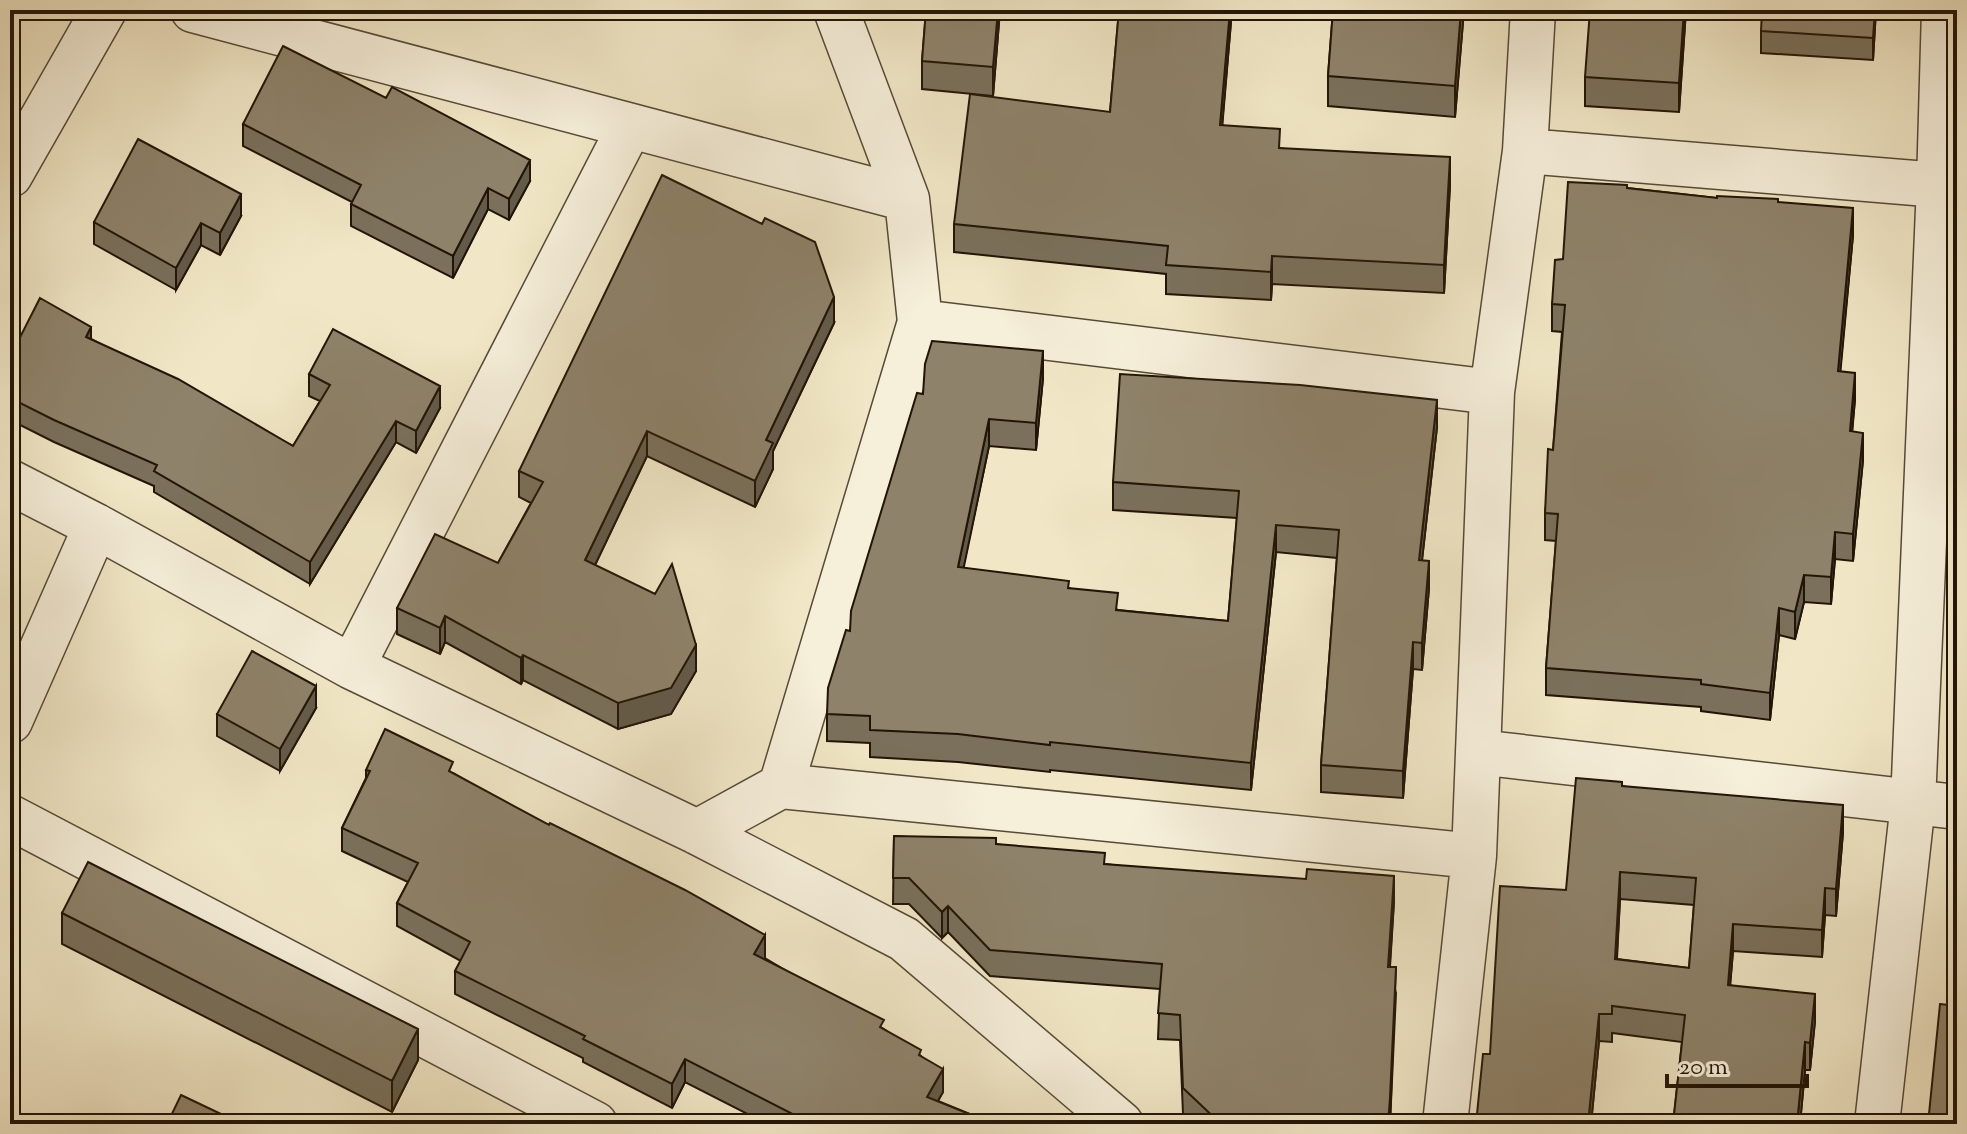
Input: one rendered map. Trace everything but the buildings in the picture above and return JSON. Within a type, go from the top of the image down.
[{"type":"street","points":[[10,175],[104,10]]},
{"type":"street","points":[[193,10],[907,199]]},
{"type":"street","points":[[781,786],[920,322],[907,199],[836,10]]},
{"type":"street","points":[[1445,1124],[1474,856],[1492,392],[1525,151],[1533,10]]},
{"type":"street","points":[[1877,1124],[1913,803],[1948,32]]},
{"type":"street","points":[[352,667],[630,126]]},
{"type":"street","points":[[1525,151],[1939,185]]},
{"type":"street","points":[[920,322],[1492,392]]},
{"type":"street","points":[[10,482],[352,667],[697,832],[904,939],[1121,1124]]},
{"type":"street","points":[[10,721],[96,526]]},
{"type":"street","points":[[1478,752],[1957,807]]},
{"type":"street","points":[[697,832],[781,786],[1474,856]]},
{"type":"street","points":[[10,817],[595,1124]]}]
